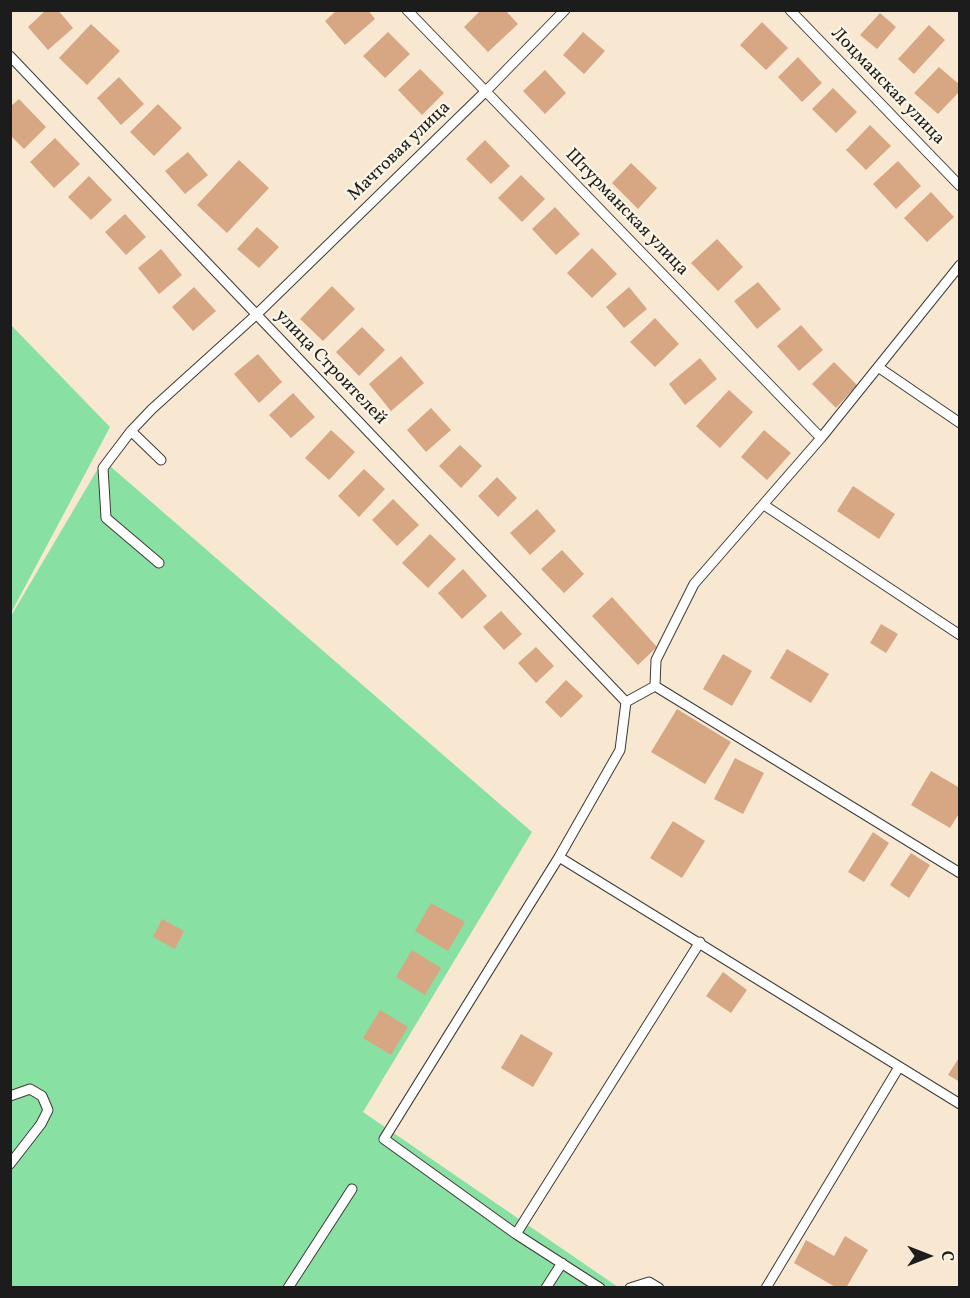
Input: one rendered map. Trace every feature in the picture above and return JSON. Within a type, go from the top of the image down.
[{"type":"lane","name":"Штурманская улица","points":[[406,10],[821,438]]},
{"type":"lane","name":"Мачтовая улица","points":[[159,563],[106,518],[102,468],[152,409],[256,315],[486,92],[565,10]]},
{"type":"lane","name":"Лоцманская улица","points":[[790,10],[960,186]]},
{"type":"lane","name":"улица Строителей","points":[[10,56],[626,702]]},
{"type":"lane","points":[[655,686],[656,660],[694,584],[821,438],[960,265]]},
{"type":"lane","points":[[878,367],[960,423]]},
{"type":"lane","points":[[131,431],[161,460]]},
{"type":"lane","points":[[764,505],[960,635]]},
{"type":"lane","points":[[600,1287],[516,1234],[384,1139],[559,857],[620,750],[626,702],[655,686]]},
{"type":"lane","points":[[655,686],[960,873]]},
{"type":"lane","points":[[559,857],[960,1104]]},
{"type":"lane","points":[[516,1234],[700,942]]},
{"type":"lane","points":[[765,1287],[899,1066]]},
{"type":"lane","points":[[10,1096],[30,1089],[42,1095],[48,1110],[41,1124],[10,1164]]},
{"type":"lane","points":[[288,1287],[352,1189]]},
{"type":"lane","points":[[546,1287],[562,1263]]},
{"type":"lane","points":[[630,1287],[649,1282],[658,1287]]},
{"type":"green space","points":[[11,325],[110,427],[11,613]]},
{"type":"green space","points":[[103,460],[532,832],[363,1112],[618,1287],[11,1288],[11,616]]},
{"type":"building","points":[[46,10],[58,10],[73,28],[48,50],[28,27]]},
{"type":"building","points":[[337,10],[368,10],[375,19],[345,45],[325,21]]},
{"type":"building","points":[[481,10],[505,10],[518,24],[488,52],[464,27]]},
{"type":"building","points":[[880,13],[896,27],[877,49],[860,35]]},
{"type":"building","points":[[762,22],[788,48],[766,70],[740,45]]},
{"type":"building","points":[[91,24],[120,51],[87,85],[59,58]]},
{"type":"building","points":[[929,25],[945,40],[914,74],[898,59]]},
{"type":"building","points":[[388,32],[410,54],[385,78],[363,56]]},
{"type":"building","points":[[583,32],[605,51],[584,74],[563,55]]},
{"type":"building","points":[[798,57],[822,83],[802,102],[778,77]]},
{"type":"building","points":[[939,67],[960,85],[960,91],[938,114],[914,93]]},
{"type":"building","points":[[420,69],[444,93],[422,115],[398,90]]},
{"type":"building","points":[[545,70],[566,93],[545,114],[523,91]]},
{"type":"building","points":[[119,77],[144,104],[121,125],[97,98]]},
{"type":"building","points":[[833,88],[857,112],[836,133],[812,109]]},
{"type":"building","points":[[19,99],[46,127],[24,149],[10,135],[10,107]]},
{"type":"building","points":[[158,104],[182,128],[154,156],[130,132]]},
{"type":"building","points":[[870,125],[891,146],[866,170],[846,150]]},
{"type":"building","points":[[55,138],[80,164],[54,188],[30,162]]},
{"type":"building","points":[[485,140],[510,166],[491,184],[466,159]]},
{"type":"building","points":[[188,152],[208,175],[185,194],[165,171]]},
{"type":"building","points":[[239,160],[269,188],[227,233],[197,205]]},
{"type":"building","points":[[898,161],[921,186],[896,209],[873,184]]},
{"type":"building","points":[[631,163],[657,188],[638,209],[612,183]]},
{"type":"building","points":[[521,175],[545,199],[522,222],[498,198]]},
{"type":"building","points":[[89,176],[112,200],[91,220],[68,197]]},
{"type":"building","points":[[931,192],[954,217],[927,242],[904,218]]},
{"type":"building","points":[[555,207],[580,234],[556,255],[532,229]]},
{"type":"building","points":[[125,214],[146,237],[126,255],[105,232]]},
{"type":"building","points":[[257,227],[279,247],[259,268],[237,249]]},
{"type":"building","points":[[717,239],[743,267],[718,291],[691,263]]},
{"type":"building","points":[[592,248],[617,274],[592,298],[567,273]]},
{"type":"building","points":[[161,249],[182,275],[159,294],[138,268]]},
{"type":"building","points":[[758,282],[781,309],[757,329],[734,301]]},
{"type":"building","points":[[332,286],[355,309],[323,341],[300,319]]},
{"type":"building","points":[[194,287],[216,311],[193,331],[172,307]]},
{"type":"building","points":[[629,287],[647,309],[624,328],[606,307]]},
{"type":"building","points":[[655,318],[679,344],[655,367],[630,342]]},
{"type":"building","points":[[801,325],[823,350],[799,371],[777,346]]},
{"type":"building","points":[[362,327],[385,350],[359,376],[336,352]]},
{"type":"building","points":[[258,354],[282,382],[259,403],[234,374]]},
{"type":"building","points":[[401,356],[424,383],[391,411],[369,384]]},
{"type":"building","points":[[700,358],[717,379],[685,405],[669,384]]},
{"type":"building","points":[[834,362],[857,385],[836,408],[812,384]]},
{"type":"building","points":[[729,390],[753,412],[720,448],[696,426]]},
{"type":"building","points":[[293,393],[315,417],[291,438],[269,415]]},
{"type":"building","points":[[431,408],[451,430],[426,452],[407,430]]},
{"type":"building","points":[[331,430],[355,452],[329,480],[305,458]]},
{"type":"building","points":[[764,430],[791,453],[767,480],[741,457]]},
{"type":"building","points":[[460,445],[482,466],[461,488],[439,466]]},
{"type":"building","points":[[364,469],[385,489],[359,517],[338,496]]},
{"type":"building","points":[[497,477],[517,498],[498,517],[478,496]]},
{"type":"building","points":[[853,486],[895,514],[879,539],[837,511]]},
{"type":"building","points":[[393,499],[419,525],[397,546],[372,520]]},
{"type":"building","points":[[537,509],[556,531],[530,555],[510,533]]},
{"type":"building","points":[[430,534],[456,559],[428,588],[402,563]]},
{"type":"building","points":[[562,550],[584,574],[564,593],[541,569]]},
{"type":"building","points":[[463,569],[487,596],[462,619],[438,593]]},
{"type":"building","points":[[612,597],[657,647],[638,665],[592,616]]},
{"type":"building","points":[[501,611],[522,634],[504,650],[483,627]]},
{"type":"building","points":[[881,624],[898,634],[886,653],[870,643]]},
{"type":"building","points":[[536,647],[554,666],[536,683],[518,663]]},
{"type":"building","points":[[787,649],[829,674],[811,703],[770,678]]},
{"type":"building","points":[[723,654],[752,671],[732,706],[703,689]]},
{"type":"building","points":[[566,680],[583,696],[561,718],[545,702]]},
{"type":"building","points":[[677,709],[731,742],[705,784],[651,752]]},
{"type":"building","points":[[735,758],[764,773],[743,814],[714,799]]},
{"type":"building","points":[[931,771],[960,788],[960,812],[950,828],[911,805]]},
{"type":"building","points":[[673,821],[705,841],[682,878],[650,858]]},
{"type":"building","points":[[873,832],[889,843],[864,882],[848,872]]},
{"type":"building","points":[[911,853],[930,865],[909,898],[890,885]]},
{"type":"building","points":[[431,903],[465,922],[448,951],[415,931]]},
{"type":"building","points":[[162,919],[184,931],[175,949],[153,937]]},
{"type":"building","points":[[412,950],[441,968],[425,995],[396,977]]},
{"type":"building","points":[[723,972],[747,990],[731,1013],[706,996]]},
{"type":"building","points":[[380,1010],[408,1027],[391,1055],[363,1038]]},
{"type":"building","points":[[521,1034],[553,1053],[533,1087],[501,1068]]},
{"type":"building","points":[[960,1056],[960,1082],[948,1075]]},
{"type":"building","points":[[845,1236],[868,1250],[846,1288],[837,1288],[794,1263],[806,1240],[834,1256]]}]
